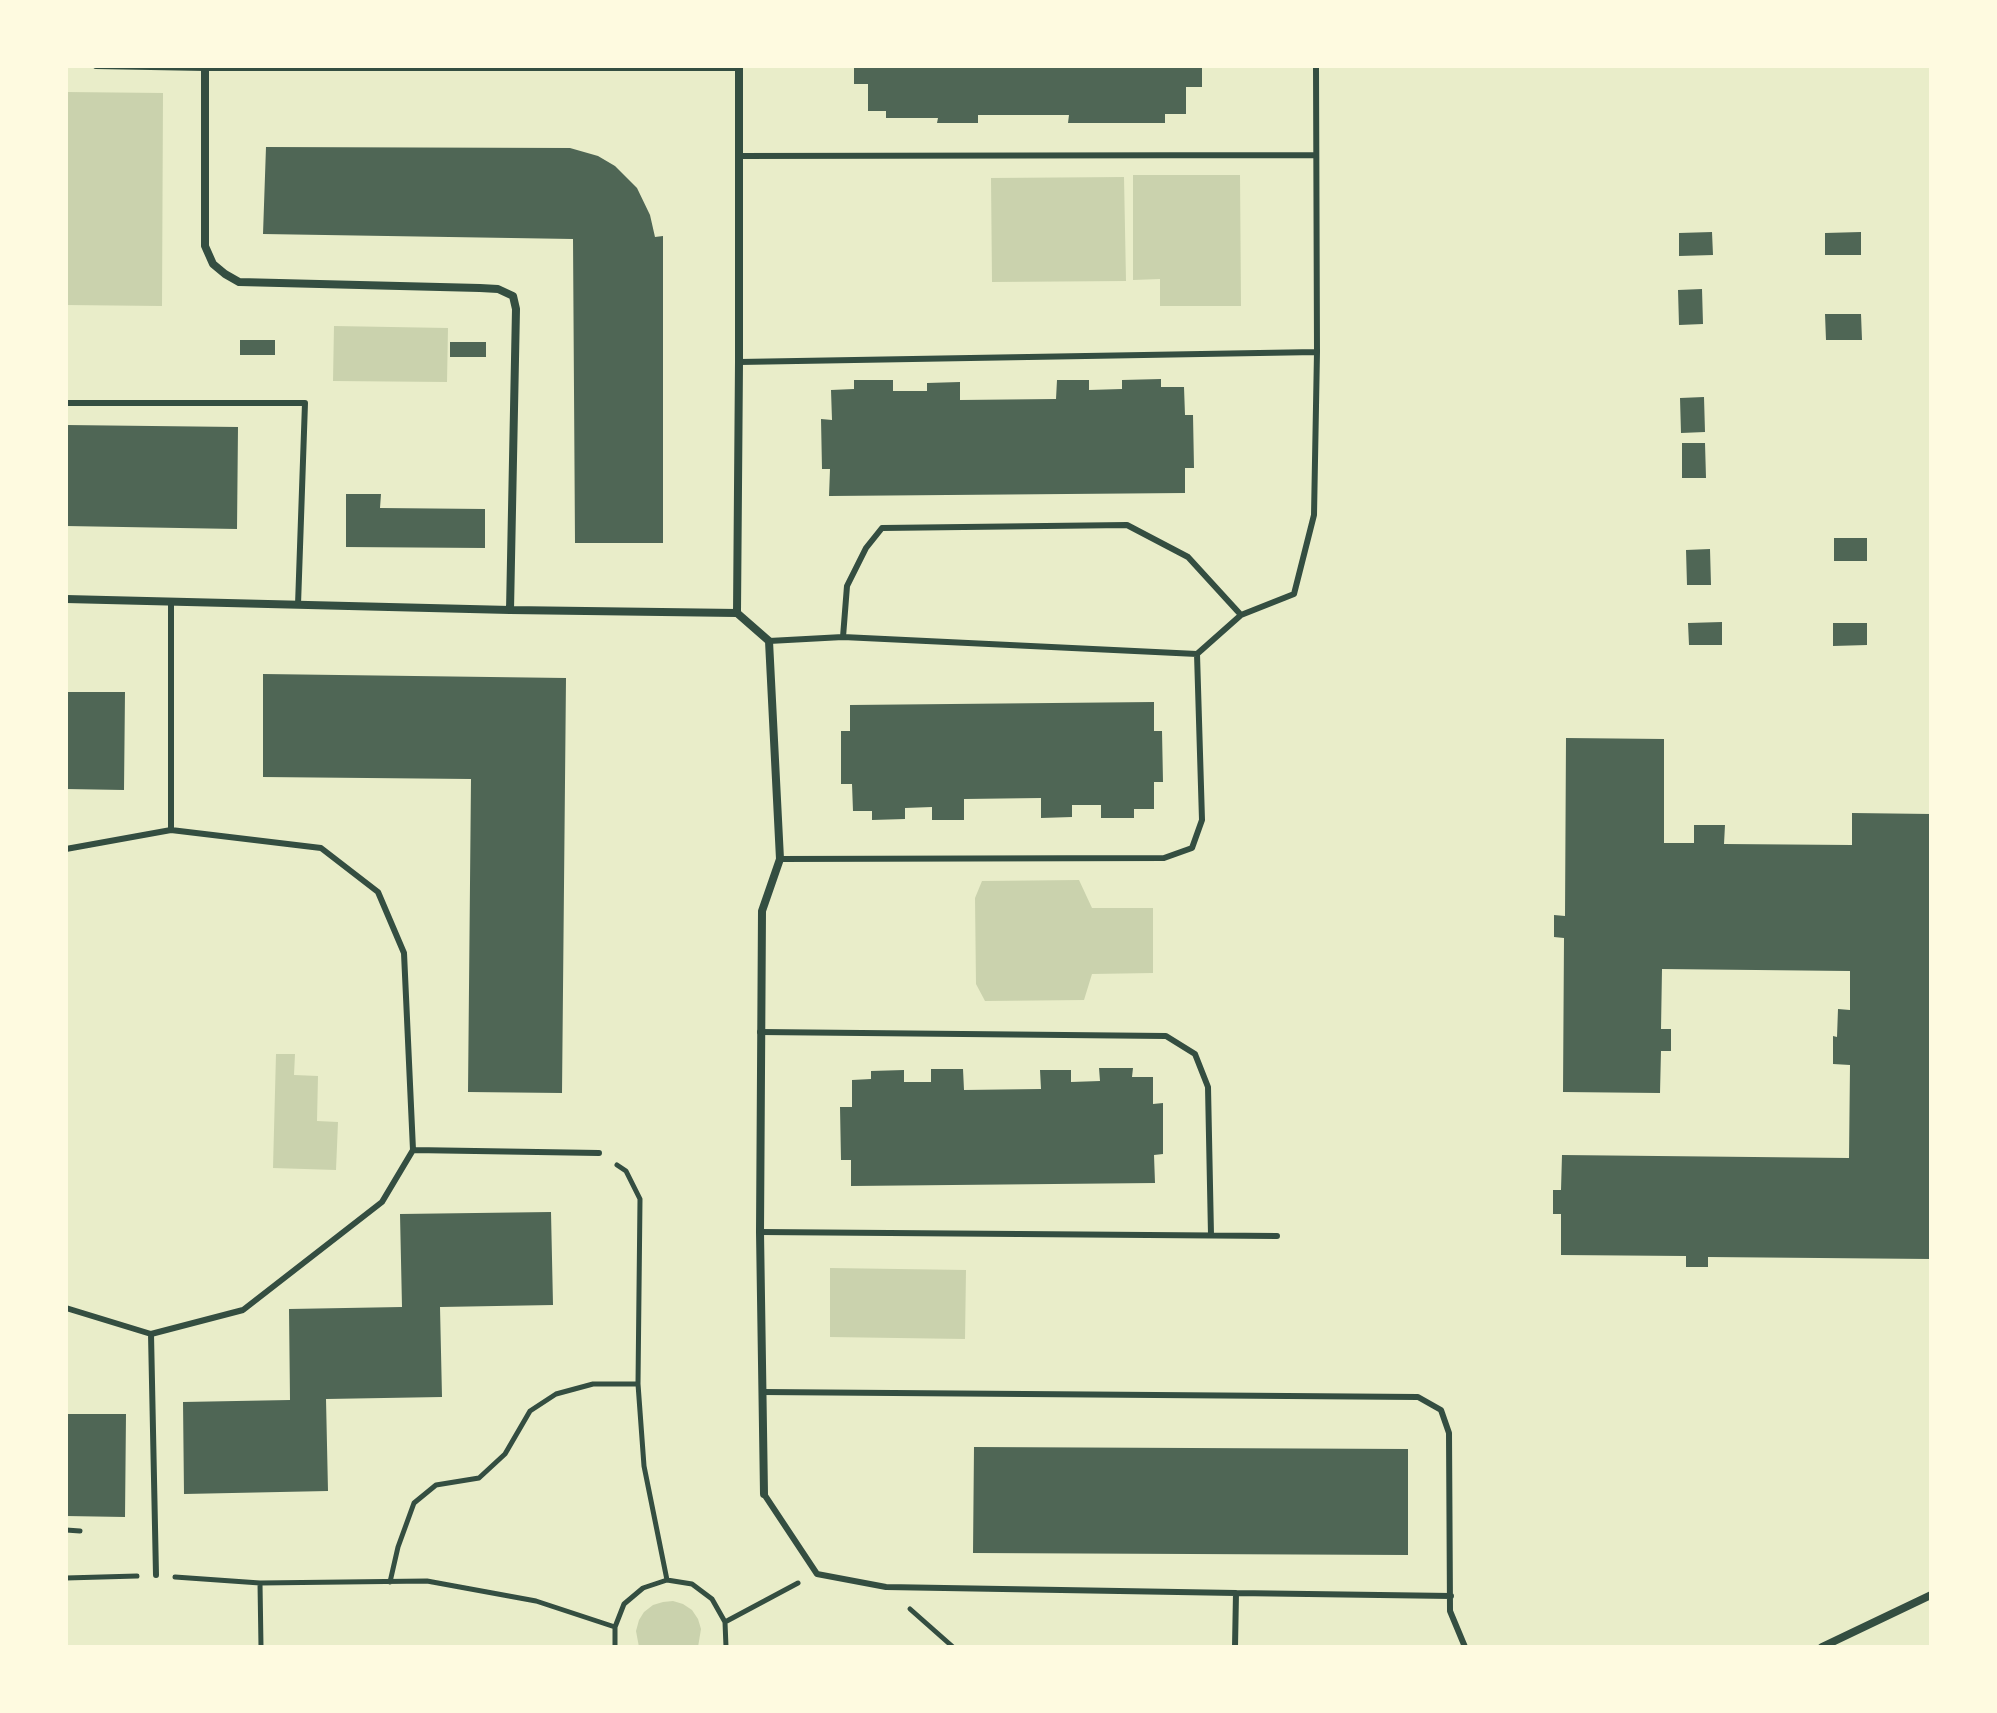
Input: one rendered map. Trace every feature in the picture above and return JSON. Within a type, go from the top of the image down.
[{"type":"street","points":[[737,613],[739,67]]},
{"type":"street","points":[[205,68],[205,246],[213,264],[225,274],[239,282],[480,288],[498,289],[513,296],[516,309],[510,610]]},
{"type":"street","points":[[66,599],[737,613],[769,641],[780,859],[762,911],[760,1232],[764,1494]]},
{"type":"street","points":[[1822,1647],[1931,1595]]},
{"type":"lane","points":[[96,66],[739,67]]},
{"type":"lane","points":[[769,641],[843,637],[1197,654],[1241,615],[1294,594],[1314,515],[1316,66]]},
{"type":"lane","points":[[739,156],[1316,155]]},
{"type":"lane","points":[[739,362],[1317,352]]},
{"type":"lane","points":[[66,403],[305,403],[298,605]]},
{"type":"lane","points":[[843,637],[847,586],[866,548],[882,528],[1127,525],[1188,557],[1241,615]]},
{"type":"lane","points":[[171,602],[171,830]]},
{"type":"lane","points":[[780,859],[1164,858],[1192,848],[1202,820],[1197,654]]},
{"type":"lane","points":[[66,849],[171,830],[321,848],[378,892],[404,953],[413,1150],[382,1202],[243,1310],[151,1334],[66,1308]]},
{"type":"lane","points":[[760,1032],[1166,1036],[1195,1054],[1208,1087],[1211,1235]]},
{"type":"lane","points":[[413,1150],[599,1153]]},
{"type":"lane","points":[[760,1232],[1277,1236]]},
{"type":"lane","points":[[151,1334],[156,1575]]},
{"type":"lane","points":[[762,1392],[1418,1397],[1441,1410],[1449,1433],[1450,1611],[1465,1647]]},
{"type":"lane","points":[[764,1494],[817,1574],[886,1587],[1451,1596]]},
{"type":"lane","points":[[1235,1647],[1236,1593]]},
{"type":"path","points":[[599,1153],[626,1171],[640,1199],[638,1384],[644,1466],[667,1580]]},
{"type":"path","points":[[390,1582],[398,1547],[414,1503],[436,1485],[479,1478],[505,1454],[530,1411],[556,1394],[593,1384],[638,1384]]},
{"type":"path","points":[[66,1530],[80,1531]]},
{"type":"path","points":[[725,1622],[817,1574]]},
{"type":"path","points":[[66,1578],[156,1575],[260,1583],[427,1581],[536,1601],[615,1627]]},
{"type":"path","points":[[615,1647],[615,1627],[624,1604],[643,1588],[667,1580],[692,1584],[712,1599],[725,1622],[726,1647]]},
{"type":"path","points":[[260,1583],[261,1647]]},
{"type":"path","points":[[886,1587],[953,1647]]},
{"type":"green space","points":[[66,92],[163,93],[162,306],[66,305]]},
{"type":"green space","points":[[1133,175],[1240,175],[1241,306],[1160,306],[1160,279],[1133,280]]},
{"type":"green space","points":[[1124,177],[1126,281],[992,282],[991,178]]},
{"type":"green space","points":[[334,326],[448,328],[447,382],[333,381]]},
{"type":"green space","points":[[1079,880],[1092,908],[1153,908],[1153,973],[1092,974],[1084,1000],[985,1001],[976,984],[975,898],[982,881]]},
{"type":"green space","points":[[276,1054],[295,1054],[294,1075],[318,1076],[317,1121],[338,1122],[336,1170],[273,1168]]},
{"type":"green space","points":[[830,1268],[966,1270],[965,1339],[830,1337]]},
{"type":"green space","points":[[673,1601],[692,1610],[698,1619],[701,1629],[698,1647],[639,1647],[636,1631],[644,1612],[653,1605]]},
{"type":"building","points":[[854,66],[1202,66],[1202,87],[1186,87],[1186,114],[1165,114],[1165,123],[1068,123],[1069,115],[978,115],[978,123],[937,123],[938,118],[886,118],[886,111],[868,111],[868,84],[854,84]]},
{"type":"building","points":[[266,147],[570,148],[598,156],[615,166],[637,188],[650,215],[655,237],[663,236],[663,543],[575,543],[573,239],[263,234]]},
{"type":"building","points":[[1712,232],[1713,255],[1679,256],[1679,233]]},
{"type":"building","points":[[1861,232],[1861,255],[1825,255],[1825,233]]},
{"type":"building","points":[[1702,289],[1703,324],[1679,325],[1678,290]]},
{"type":"building","points":[[1825,314],[1861,314],[1862,340],[1826,340]]},
{"type":"building","points":[[240,340],[275,340],[275,355],[240,355]]},
{"type":"building","points":[[450,342],[486,342],[486,357],[450,357]]},
{"type":"building","points":[[1161,379],[1161,387],[1184,387],[1185,415],[1193,415],[1194,468],[1185,468],[1185,493],[829,496],[830,469],[822,469],[821,419],[832,420],[831,390],[854,389],[854,380],[893,380],[893,391],[927,391],[927,383],[960,382],[960,400],[1056,399],[1057,380],[1089,380],[1089,390],[1122,389],[1122,380]]},
{"type":"building","points":[[1704,397],[1705,432],[1681,433],[1680,398]]},
{"type":"building","points":[[66,425],[238,427],[237,529],[66,526]]},
{"type":"building","points":[[1682,443],[1705,443],[1706,478],[1682,478]]},
{"type":"building","points":[[346,494],[381,494],[380,508],[485,509],[485,548],[346,547]]},
{"type":"building","points":[[1834,538],[1867,538],[1867,561],[1834,561]]},
{"type":"building","points":[[1710,549],[1711,585],[1687,585],[1686,550]]},
{"type":"building","points":[[1722,622],[1722,645],[1689,645],[1688,623]]},
{"type":"building","points":[[1833,623],[1867,623],[1867,645],[1833,646]]},
{"type":"building","points":[[263,674],[566,678],[562,1093],[468,1092],[471,779],[263,777]]},
{"type":"building","points":[[66,692],[125,692],[124,790],[66,789]]},
{"type":"building","points":[[1154,702],[1154,731],[1162,731],[1163,782],[1154,782],[1154,809],[1134,809],[1134,818],[1101,818],[1101,805],[1072,805],[1072,817],[1041,818],[1041,798],[964,799],[964,820],[932,820],[932,807],[905,808],[905,819],[872,820],[872,811],[853,811],[852,784],[841,784],[841,731],[850,731],[850,705]]},
{"type":"building","points":[[1566,738],[1664,739],[1664,843],[1694,843],[1694,825],[1725,825],[1724,844],[1852,845],[1852,813],[1931,814],[1931,1259],[1708,1257],[1708,1267],[1686,1267],[1686,1256],[1561,1255],[1561,1214],[1553,1214],[1553,1190],[1561,1190],[1562,1155],[1849,1158],[1850,1065],[1833,1064],[1833,1036],[1837,1037],[1838,1009],[1850,1010],[1850,971],[1662,969],[1661,1029],[1671,1029],[1671,1051],[1661,1051],[1660,1093],[1563,1092],[1564,938],[1554,937],[1554,915],[1565,916]]},
{"type":"building","points":[[1099,1068],[1133,1068],[1132,1077],[1153,1077],[1153,1104],[1163,1103],[1163,1154],[1154,1155],[1155,1183],[851,1186],[851,1160],[841,1160],[840,1107],[852,1107],[852,1080],[871,1079],[871,1071],[904,1070],[904,1082],[931,1082],[931,1069],[963,1069],[964,1090],[1041,1089],[1040,1070],[1071,1070],[1071,1082],[1100,1081]]},
{"type":"building","points":[[551,1212],[553,1305],[440,1307],[442,1397],[326,1399],[328,1491],[184,1494],[183,1402],[290,1400],[289,1309],[402,1307],[400,1214]]},
{"type":"building","points":[[66,1414],[126,1414],[125,1517],[66,1516]]},
{"type":"building","points":[[974,1447],[1408,1449],[1408,1555],[973,1553]]}]
